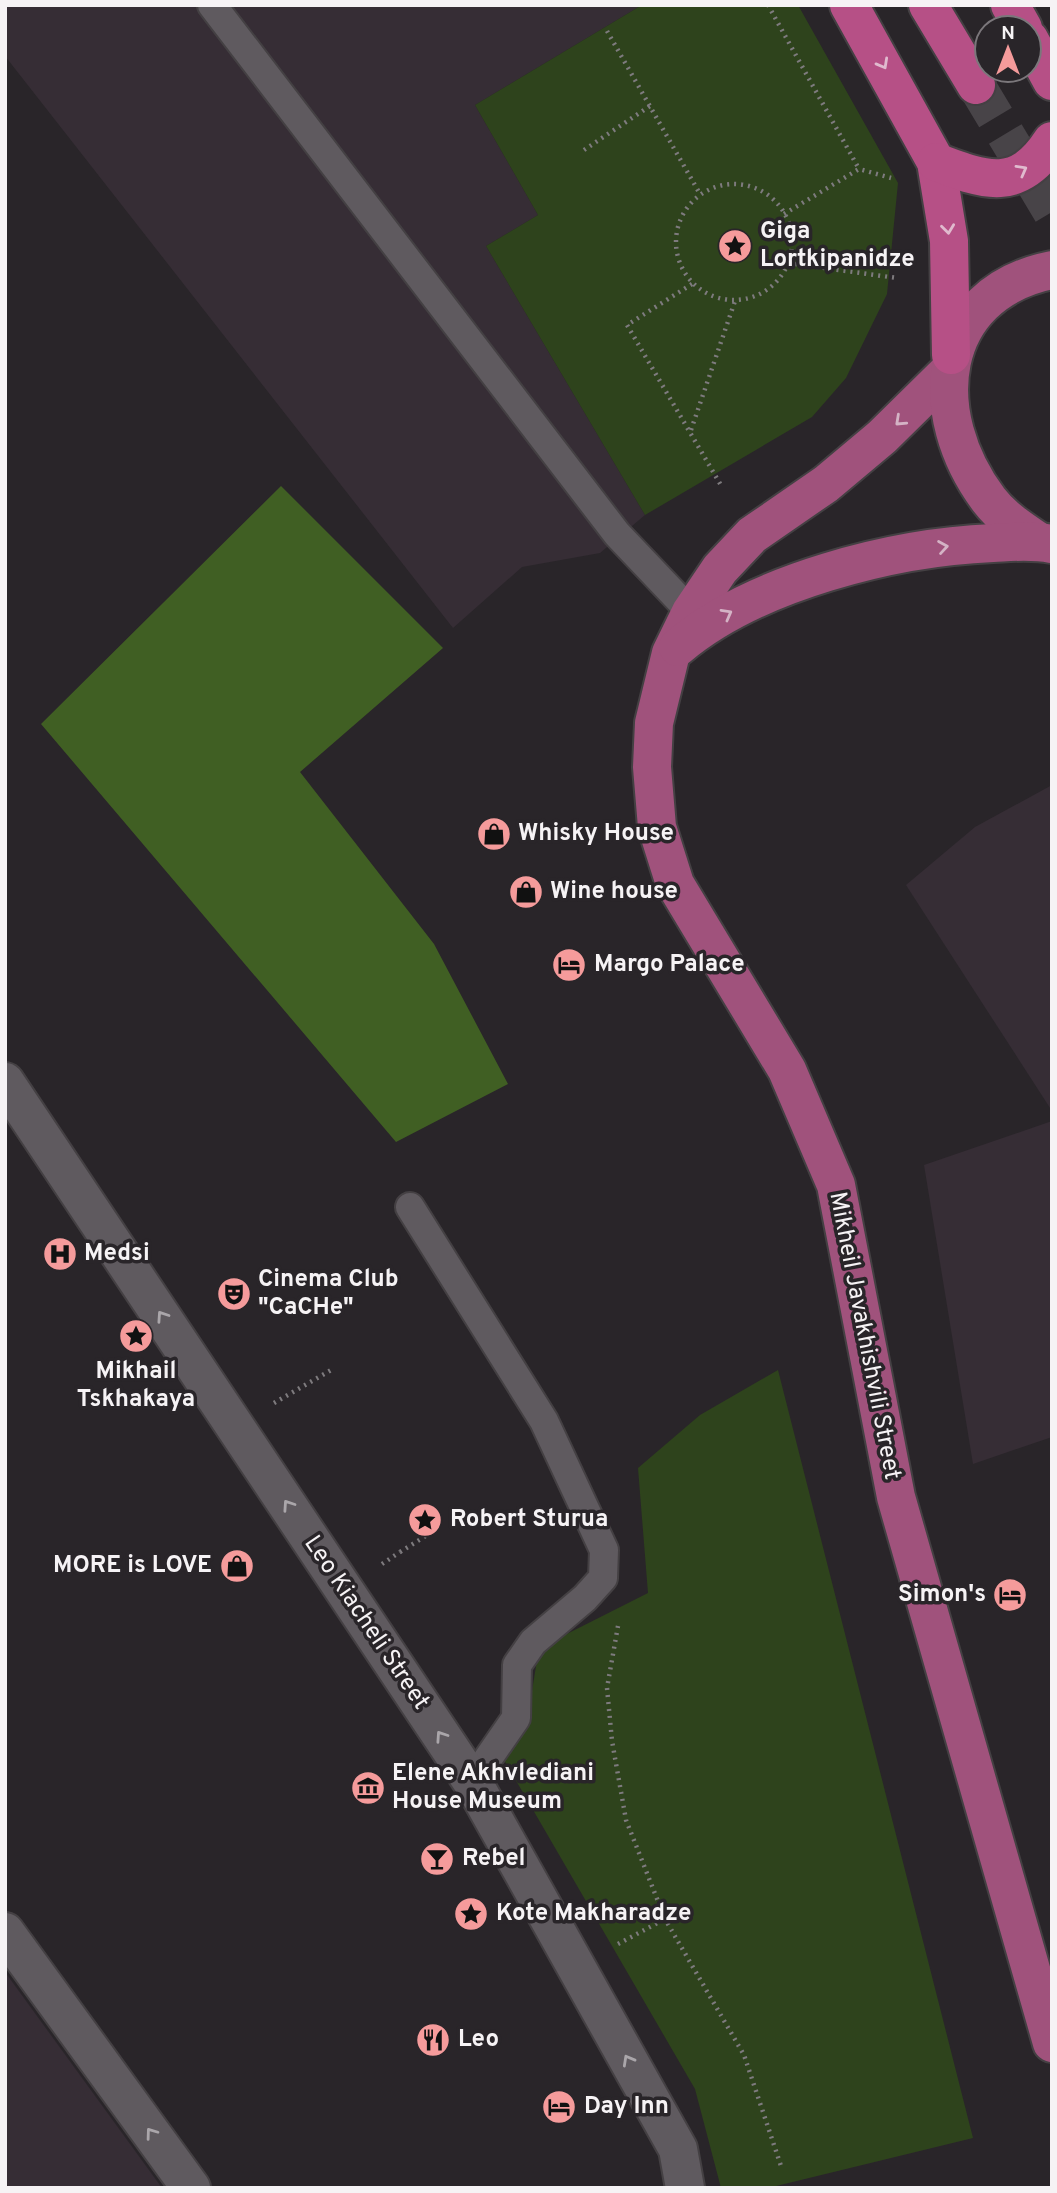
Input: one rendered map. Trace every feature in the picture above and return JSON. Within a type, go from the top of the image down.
[{"type":"highway","points":[[849,5],[949,241],[949,363]]},
{"type":"highway","points":[[928,5],[976,85]]},
{"type":"highway","points":[[1043,65],[1052,81]]},
{"type":"highway","points":[[918,167],[999,180],[1023,173],[1040,158],[1052,141]]},
{"type":"main road","name":"Mikheil Javakhishvili Street","points":[[1052,270],[1030,274],[999,289],[979,306],[962,327],[949,363],[882,437],[826,484],[752,536],[720,569],[691,612],[671,653],[654,723],[656,815],[664,855],[675,884],[787,1070],[836,1185],[895,1497],[1052,2043]]},
{"type":"main road","points":[[949,363],[954,419],[972,472],[989,501],[1013,524],[1045,543]]},
{"type":"main road","points":[[671,653],[698,630],[784,587],[911,552],[957,544],[1045,543]]},
{"type":"street","name":"Leo Kiacheli Street","points":[[5,1082],[475,1786],[678,2149],[685,2188]]},
{"type":"street","points":[[5,1931],[191,2188]]},
{"type":"lane","points":[[212,5],[623,542],[691,612]]},
{"type":"lane","points":[[410,1207],[544,1421],[604,1550],[603,1578],[585,1598],[533,1642],[517,1665],[516,1718],[487,1760],[475,1786]]},
{"type":"path","points":[[768,5],[859,169],[889,180],[918,167]]},
{"type":"path","points":[[607,31],[700,194]]},
{"type":"path","points":[[584,150],[650,106]]},
{"type":"path","points":[[784,214],[859,169]]},
{"type":"path","points":[[717,186],[747,186],[772,198],[784,214],[791,232],[788,263],[774,284],[758,295],[735,301],[712,295],[692,284],[679,264],[675,244],[678,225],[687,208],[700,194],[717,186]]},
{"type":"path","points":[[788,263],[897,278]]},
{"type":"path","points":[[692,284],[627,326],[691,430],[722,487]]},
{"type":"path","points":[[691,430],[735,301]]},
{"type":"path","points":[[282,1398],[331,1370]]},
{"type":"path","points":[[386,1561],[432,1532]]},
{"type":"path","points":[[603,1578],[624,1599],[607,1688],[624,1807],[648,1879],[665,1919],[744,2055],[782,2169]]},
{"type":"path","points":[[610,1948],[665,1919]]},
{"type":"shaded area","points":[[5,5],[642,5],[475,105],[538,215],[486,246],[645,515],[600,553],[522,567],[453,628],[5,56]]},
{"type":"shaded area","points":[[1052,785],[1052,1111],[906,885],[975,827]]},
{"type":"shaded area","points":[[1052,1121],[1052,1437],[973,1464],[924,1165]]},
{"type":"shaded area","points":[[5,1972],[162,2188],[5,2188]]},
{"type":"green space","points":[[642,5],[798,5],[898,183],[887,294],[846,378],[812,417],[645,515],[486,246],[538,215],[475,105]]},
{"type":"green space","points":[[281,486],[443,648],[300,772],[434,944],[508,1084],[396,1142],[41,724]]},
{"type":"green space","points":[[778,1370],[973,2138],[768,2188],[721,2188],[695,2089],[500,1753],[528,1715],[539,1648],[648,1593],[638,1468],[700,1415]]},
{"type":"tunnel","points":[[976,85],[1052,212]]},
{"type":"place","name":"Giga Lortkipanidze","points":[[735,246]]},
{"type":"place","name":"Whisky House","points":[[494,834]]},
{"type":"place","name":"Wine house","points":[[526,892]]},
{"type":"place","name":"Margo Palace","points":[[569,965]]},
{"type":"place","name":"Medsi","points":[[60,1254]]},
{"type":"place","name":"Cinema Club \"CaCHe\"","points":[[234,1294]]},
{"type":"place","name":"Mikhail Tskhakaya","points":[[136,1336]]},
{"type":"place","name":"Robert Sturua","points":[[425,1520]]},
{"type":"place","name":"MORE is LOVE","points":[[237,1566]]},
{"type":"place","name":"Simon's","points":[[1010,1595]]},
{"type":"place","name":"Elene Akhvlediani House Museum","points":[[368,1788]]},
{"type":"place","name":"Rebel","points":[[437,1859]]},
{"type":"place","name":"Kote Makharadze","points":[[471,1914]]},
{"type":"place","name":"Leo","points":[[433,2040]]},
{"type":"place","name":"Day Inn","points":[[559,2107]]}]
